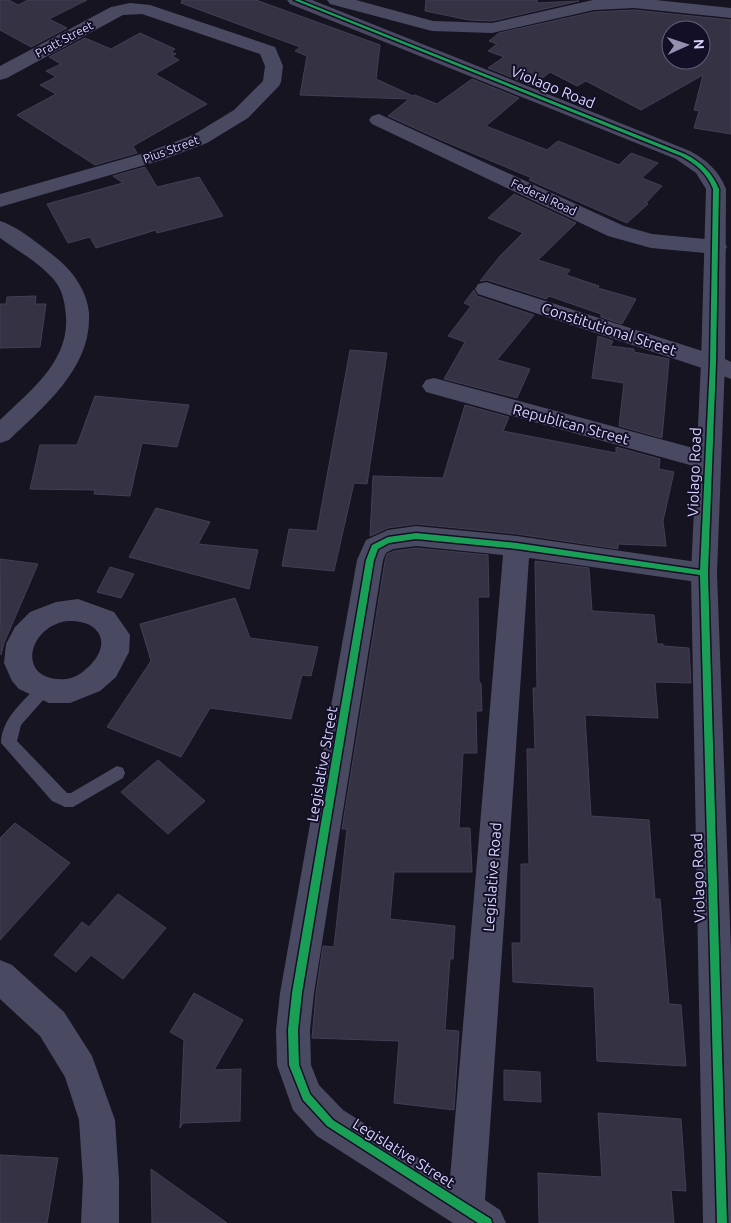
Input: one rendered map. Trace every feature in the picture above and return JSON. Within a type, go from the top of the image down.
[{"type":"street","name":"Violago Road","points":[[296,0],[694,160],[708,172],[716,189],[716,247],[722,367],[708,461],[704,573],[722,1223]]},
{"type":"street","points":[[336,0],[432,26],[492,28],[594,5],[634,3],[731,13]]},
{"type":"street","name":"Pratt Street","points":[[0,74],[117,11],[130,8]]},
{"type":"street","name":"Pius Street","points":[[0,202],[155,156],[200,139],[241,114],[272,82],[274,66],[268,51],[144,9],[130,8]]},
{"type":"street","name":"Federal Road","points":[[379,120],[616,231],[651,241],[716,247]]},
{"type":"street","points":[[0,228],[57,269],[74,292],[79,315],[77,338],[70,359],[55,379],[0,434]]},
{"type":"street","name":"Constitutional Street","points":[[486,289],[722,367]]},
{"type":"street","name":"Republican Street","points":[[434,386],[708,461]]},
{"type":"street","name":"Legislative Street","points":[[476,1216],[330,1123],[306,1096],[294,1065],[293,1030],[299,984],[370,560],[375,547],[388,540],[416,536],[517,546],[704,573]]},
{"type":"street","name":"Legislative Road","points":[[476,1216],[517,546]]},
{"type":"street","points":[[78,610],[92,613],[104,619],[112,629],[116,640],[116,652],[111,664],[102,675],[89,684],[75,690],[59,692],[44,690],[32,684],[24,676],[18,666],[16,655],[10,643],[36,622],[49,615],[64,611],[78,610]]},
{"type":"street","points":[[0,976],[52,1024],[80,1068],[97,1120],[101,1180],[100,1223]]},
{"type":"lane","points":[[44,690],[12,726],[8,734],[9,743],[58,796],[65,800],[73,800],[116,773]]},
{"type":"building","points":[[0,0],[9,0],[18,5],[28,0],[87,0],[49,19],[67,28],[31,47],[0,30]]},
{"type":"building","points":[[182,0],[256,0],[380,45],[376,79],[413,96],[415,95],[437,104],[472,79],[519,98],[486,126],[547,150],[558,141],[619,165],[631,153],[658,163],[642,178],[662,186],[646,203],[648,204],[627,223],[529,180],[532,178],[388,116],[409,99],[300,95],[307,56],[295,51],[300,47],[181,3]]},
{"type":"building","points":[[426,0],[537,0],[538,3],[579,1],[492,21],[469,20],[425,11]]},
{"type":"building","points":[[634,10],[731,20],[731,134],[694,128],[699,111],[694,110],[703,75],[641,110],[586,81],[577,86],[550,72],[533,86],[488,68],[504,57],[488,51],[497,44],[489,41],[499,33],[594,12]]},
{"type":"building","points":[[140,33],[175,49],[171,52],[176,54],[172,56],[179,60],[155,74],[207,104],[133,146],[137,153],[95,165],[17,115],[56,94],[40,85],[56,77],[46,71],[61,64],[49,57],[85,38],[111,49]]},
{"type":"building","points":[[145,167],[157,187],[199,177],[223,216],[157,233],[156,230],[96,248],[90,237],[68,243],[47,204],[123,183],[113,176]]},
{"type":"building","points":[[514,194],[576,223],[538,260],[570,270],[566,275],[599,286],[598,288],[636,299],[622,324],[601,317],[601,314],[549,296],[546,299],[487,280],[480,281],[500,256],[523,233],[488,218]]},
{"type":"building","points":[[474,290],[477,296],[534,315],[497,360],[530,369],[517,398],[444,379],[465,342],[448,336],[471,306],[464,303]]},
{"type":"building","points":[[36,296],[35,304],[46,304],[40,347],[0,348],[0,304],[6,304],[7,297]]},
{"type":"building","points":[[598,336],[613,341],[610,346],[634,349],[634,352],[669,359],[662,438],[619,426],[624,383],[592,378]]},
{"type":"building","points":[[350,350],[387,353],[367,484],[354,483],[334,571],[282,566],[289,529],[317,531]]},
{"type":"building","points":[[95,396],[189,405],[177,447],[142,443],[130,496],[94,494],[95,490],[30,489],[40,445],[77,445]]},
{"type":"building","points":[[465,405],[509,417],[503,431],[616,453],[616,447],[660,459],[659,469],[674,472],[663,521],[666,546],[618,544],[618,549],[517,534],[416,524],[388,528],[370,536],[373,476],[443,478]]},
{"type":"building","points":[[156,508],[210,522],[198,544],[258,550],[249,589],[129,557]]},
{"type":"building","points":[[416,548],[488,555],[489,597],[478,597],[479,683],[481,683],[482,711],[476,711],[477,753],[463,753],[459,828],[470,828],[472,872],[394,872],[390,919],[455,926],[453,959],[450,959],[445,1030],[459,1031],[454,1110],[394,1103],[399,1041],[312,1038],[323,946],[334,947],[347,829],[342,829],[385,561],[387,554],[394,551]]},
{"type":"building","points":[[0,559],[38,564],[4,643],[1,655]]},
{"type":"building","points":[[535,561],[589,568],[592,611],[654,615],[657,644],[689,648],[691,683],[655,682],[658,718],[585,715],[591,816],[649,820],[655,899],[660,899],[669,1004],[681,1005],[686,1066],[597,1061],[594,987],[513,982],[512,943],[521,943],[521,864],[529,864],[527,749],[535,749],[533,688],[537,688]]},
{"type":"building","points":[[110,567],[134,574],[121,598],[97,592]]},
{"type":"building","points":[[235,598],[250,638],[318,647],[311,676],[302,675],[291,719],[210,708],[181,757],[107,727],[151,661],[140,624]]},
{"type":"building","points":[[158,760],[205,801],[168,834],[121,792]]},
{"type":"building","points":[[15,823],[70,863],[0,940],[0,838]]},
{"type":"building","points":[[118,894],[166,928],[123,979],[91,955],[76,972],[54,955],[82,922],[89,927]]},
{"type":"building","points":[[194,993],[243,1020],[214,1070],[241,1069],[240,1121],[183,1123],[180,1128],[184,1040],[170,1032]]},
{"type":"building","points":[[504,1070],[540,1072],[541,1102],[504,1100]]},
{"type":"building","points":[[598,1113],[681,1119],[686,1191],[671,1190],[674,1223],[539,1223],[538,1173],[602,1177]]},
{"type":"building","points":[[0,1155],[58,1158],[47,1223],[0,1223]]},
{"type":"building","points":[[151,1169],[227,1223],[152,1223]]},
{"type":"cycle path","points":[[296,0],[683,155],[703,168],[714,183],[716,189],[713,363],[704,573],[722,1223]]},
{"type":"cycle path","points":[[487,1223],[330,1123],[306,1097],[294,1065],[293,1030],[297,993],[370,560],[375,547],[388,540],[416,536],[517,546],[704,573]]}]
